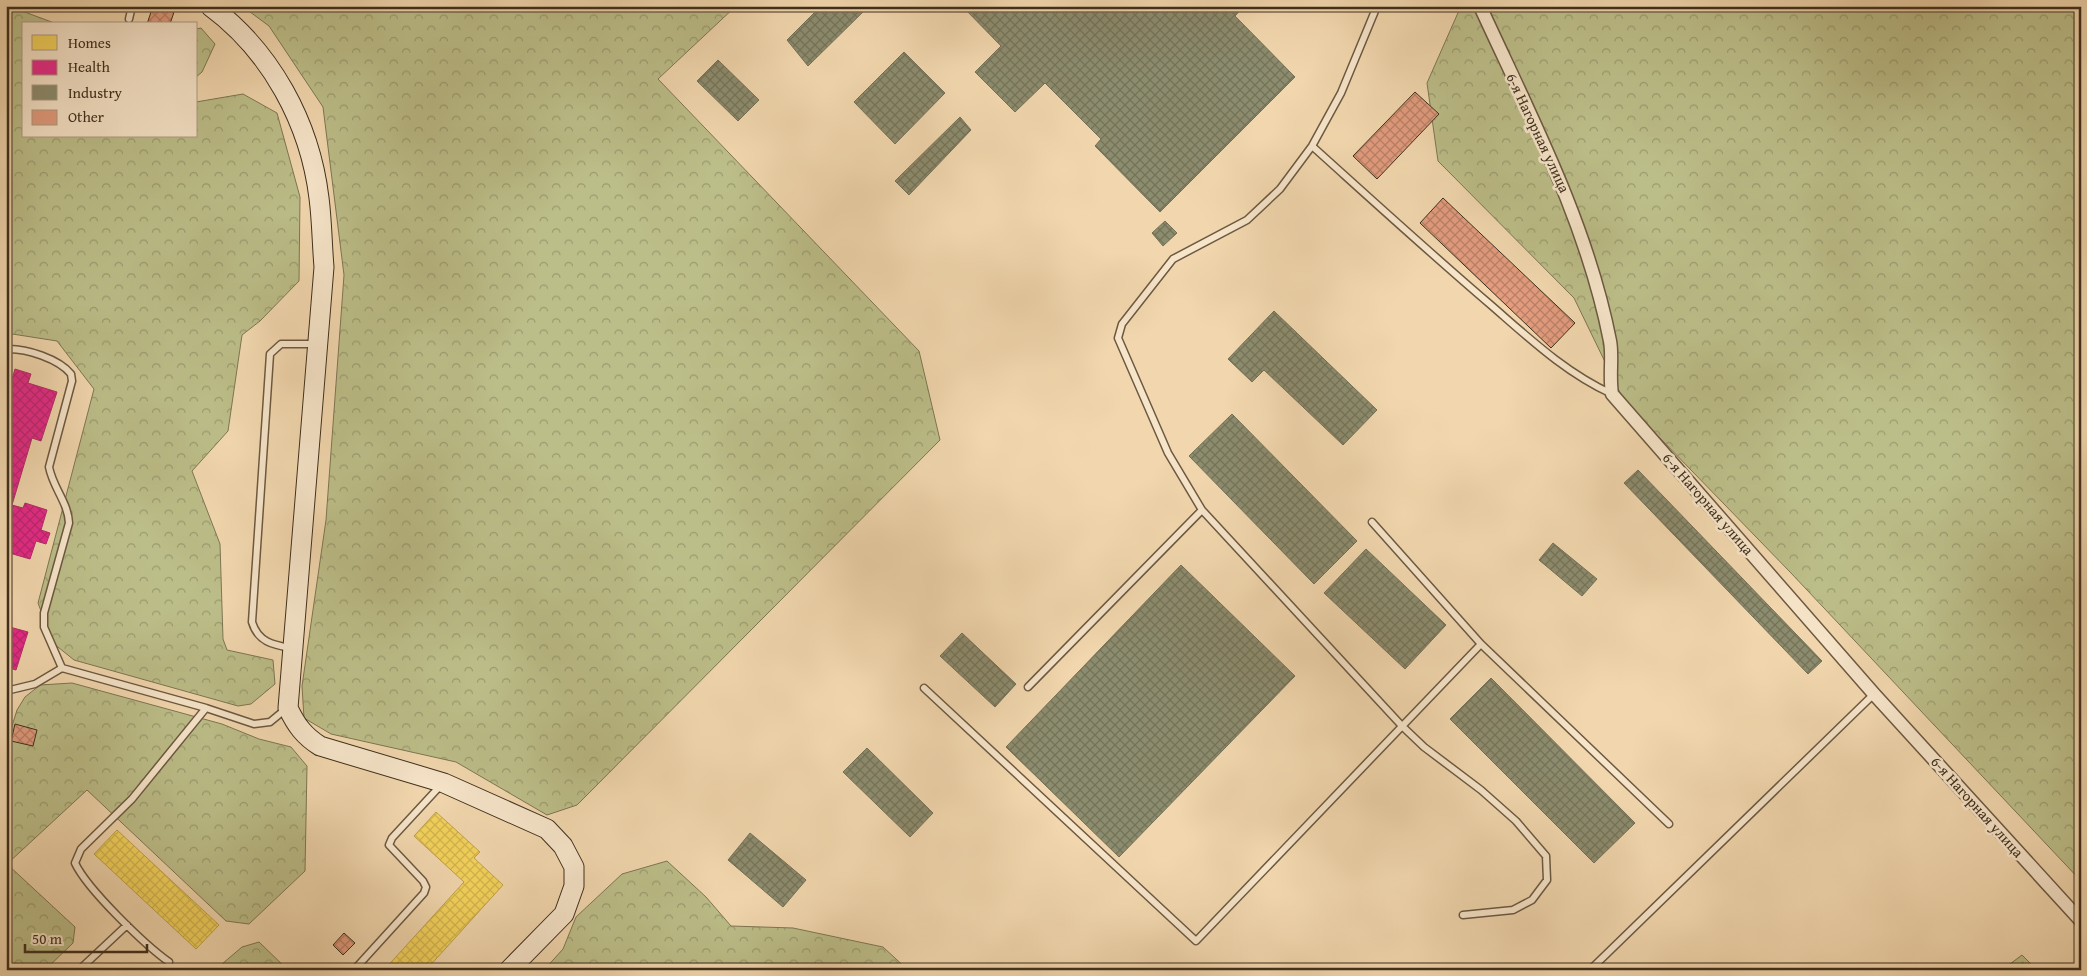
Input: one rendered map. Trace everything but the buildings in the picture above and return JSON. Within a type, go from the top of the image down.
[{"type":"street","points":[[210,6],[251,43],[278,80],[302,126],[319,196],[324,267],[288,708],[295,724],[307,738],[320,746],[444,783],[548,829],[563,846],[574,867],[574,886],[564,914],[509,970]]},
{"type":"street","name":"6-я Нагорная улица","points":[[1480,6],[1569,200],[1601,301],[1611,344],[1609,376],[1612,394],[1874,694],[2081,921]]},
{"type":"lane","points":[[129,19],[132,6]]},
{"type":"lane","points":[[1377,6],[1341,93],[1312,146],[1280,189],[1247,220],[1174,259],[1122,324],[1118,338],[1168,453],[1202,510],[1402,726],[1424,747],[1481,790],[1516,821],[1546,856],[1547,880],[1532,900],[1513,910],[1463,915]]},
{"type":"lane","points":[[1312,146],[1444,265],[1553,358],[1592,385],[1612,394]]},
{"type":"lane","points":[[293,648],[270,644],[255,632],[252,622],[270,354],[281,344],[318,344]]},
{"type":"lane","points":[[6,349],[27,352],[51,361],[66,368],[71,374],[72,381],[49,467],[52,479],[68,509],[69,523],[44,614],[44,627],[62,668]]},
{"type":"lane","points":[[1028,687],[1202,510]]},
{"type":"lane","points":[[1372,522],[1481,644],[1669,824]]},
{"type":"lane","points":[[924,688],[1196,941],[1481,644]]},
{"type":"lane","points":[[6,691],[35,684],[62,668],[206,708],[254,724],[270,722],[288,708]]},
{"type":"lane","points":[[1590,970],[1874,694]]},
{"type":"lane","points":[[169,962],[156,953],[127,925],[80,874],[75,863],[81,849],[132,799],[206,708]]},
{"type":"lane","points":[[354,970],[424,893],[426,887],[423,881],[389,845],[392,838],[444,783]]},
{"type":"lane","points":[[79,970],[127,925]]},
{"type":"green space","points":[[242,6],[736,6],[658,79],[919,351],[940,440],[577,805],[547,815],[456,762],[331,734],[304,718],[302,686],[326,520],[344,275],[323,107],[269,26]]},
{"type":"green space","points":[[1461,6],[2081,6],[2081,881],[1791,573],[1624,401],[1574,298],[1438,161],[1427,83]]},
{"type":"green space","points":[[14,8],[52,22],[22,22],[22,138],[198,138],[198,102],[243,94],[277,113],[300,197],[299,281],[260,321],[242,335],[228,431],[192,471],[220,544],[223,639],[227,650],[273,660],[275,684],[251,704],[238,706],[74,660],[53,643],[38,603],[94,389],[57,341],[6,333],[6,13]]},
{"type":"green space","points":[[201,28],[215,44],[202,72],[198,75],[198,29]]},
{"type":"green space","points":[[72,683],[222,724],[259,739],[291,747],[307,766],[305,871],[249,924],[226,921],[87,790],[7,864],[75,927],[73,943],[45,970],[6,970],[6,745],[17,710],[25,697],[40,685]]},
{"type":"green space","points":[[667,861],[706,897],[731,926],[793,928],[883,947],[908,970],[544,970],[563,949],[576,917],[622,874]]},
{"type":"green space","points":[[259,942],[288,970],[215,970],[242,947]]},
{"type":"green space","points":[[2022,955],[2037,970],[2002,970]]}]
